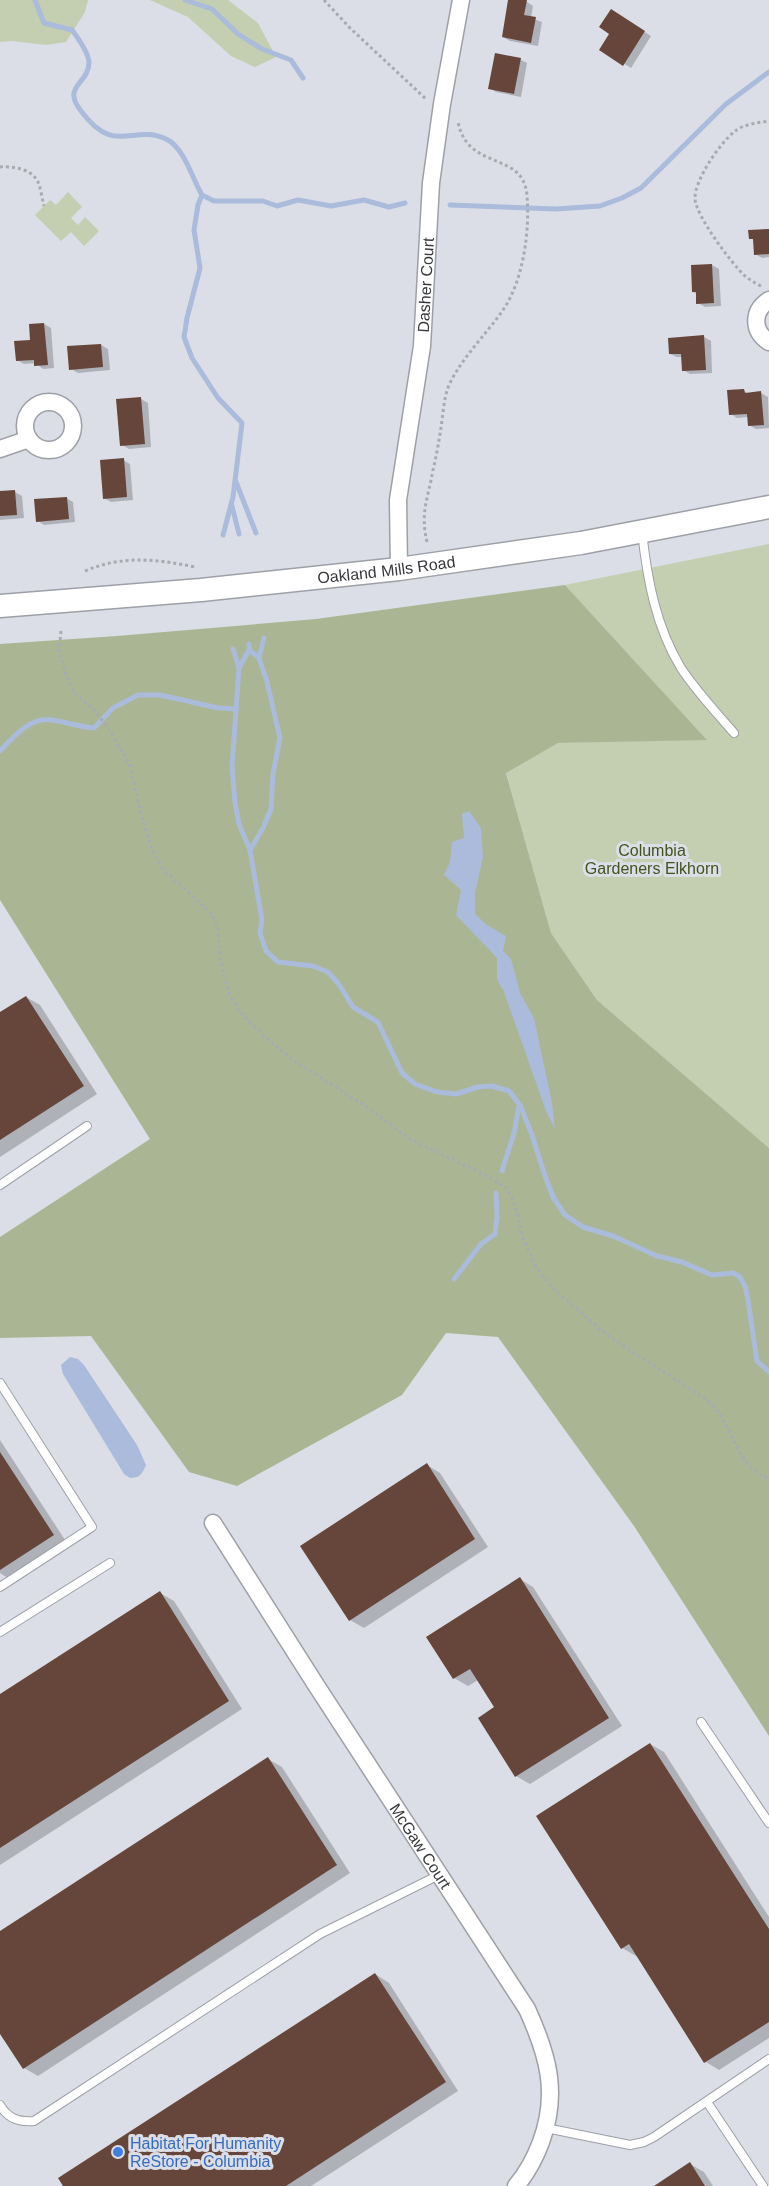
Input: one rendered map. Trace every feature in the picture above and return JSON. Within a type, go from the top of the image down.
[{"type":"street","name":"Dasher Court","points":[[399,569],[398,500],[422,346],[431,183],[442,104],[461,0]]},
{"type":"street","points":[[767,296],[757,313],[755,322],[762,338],[769,342]]},
{"type":"street","points":[[0,449],[29,439]]},
{"type":"street","name":"Oakland Mills Road","points":[[0,606],[201,590],[399,569],[581,543],[769,507]]},
{"type":"street","name":"McGaw Court","points":[[213,1523],[527,2009],[544,2049],[549,2071],[550,2104],[546,2128],[529,2168],[516,2186]]},
{"type":"lane","points":[[642,531],[652,593],[666,640],[683,670],[734,733]]},
{"type":"lane","points":[[0,1185],[87,1126]]},
{"type":"lane","points":[[0,1383],[92,1527],[0,1587]]},
{"type":"lane","points":[[0,1632],[110,1563]]},
{"type":"lane","points":[[701,1722],[769,1823]]},
{"type":"lane","points":[[0,2105],[4,2113],[12,2118],[22,2122],[34,2121],[320,1934],[439,1875]]},
{"type":"lane","points":[[546,2128],[630,2145],[644,2142],[769,2059]]},
{"type":"lane","points":[[707,2102],[763,2186]]},
{"type":"path","points":[[324,0],[350,28],[430,102]]},
{"type":"path","points":[[427,542],[423,518],[448,388],[464,358],[502,311],[514,292],[521,270],[527,222],[528,197],[525,181],[520,173],[512,167],[475,152],[459,129],[457,116]]},
{"type":"path","points":[[767,296],[735,266],[715,238],[695,201],[696,189],[706,168],[733,132],[744,126],[769,121]]},
{"type":"path","points":[[0,167],[22,169],[32,175],[38,182],[44,206]]},
{"type":"path","points":[[86,571],[105,562],[144,560],[168,561],[195,567]]},
{"type":"path","points":[[61,631],[59,651],[67,677],[74,693],[93,709],[106,725],[129,763],[153,852],[163,869],[213,915],[218,929],[224,976],[231,998],[243,1016],[293,1060],[370,1109],[408,1138],[507,1188],[536,1267],[555,1290],[608,1335],[704,1398],[717,1410],[742,1457],[752,1470],[769,1479]]},
{"type":"green space","points":[[0,0],[88,0],[85,12],[66,42],[46,45],[0,42]]},
{"type":"green space","points":[[150,0],[228,0],[258,23],[276,57],[255,67],[231,56],[188,17]]},
{"type":"green space","points":[[68,192],[82,207],[71,218],[78,225],[85,217],[99,231],[84,246],[71,232],[61,241],[35,215],[50,200],[56,205]]},
{"type":"green space","name":"Columbia Gardeners Elkhorn","points":[[769,544],[769,1148],[597,1000],[551,933],[506,772],[558,743],[706,739],[565,585]]},
{"type":"green space","points":[[565,585],[707,740],[558,743],[506,773],[551,933],[597,1000],[769,1148],[769,1736],[634,1526],[498,1337],[446,1333],[402,1395],[237,1486],[189,1472],[91,1336],[0,1338],[0,1237],[150,1139],[0,900],[0,644],[316,619]]},
{"type":"water","points":[[469,811],[481,828],[483,857],[475,894],[475,914],[487,925],[506,936],[503,951],[511,959],[520,993],[534,1018],[552,1103],[555,1129],[546,1111],[504,992],[497,979],[497,958],[456,915],[461,890],[444,875],[450,862],[452,842],[464,838],[462,814]]},
{"type":"water","points":[[70,1357],[78,1359],[84,1365],[137,1445],[146,1465],[138,1476],[130,1478],[124,1474],[63,1374],[61,1365]]},
{"type":"building","points":[[508,0],[527,0],[524,15],[536,17],[531,43],[502,37]]},
{"type":"building","points":[[611,9],[645,31],[623,66],[599,50],[609,34],[599,27]]},
{"type":"building","points":[[495,53],[521,58],[514,94],[488,89]]},
{"type":"building","points":[[769,229],[769,254],[754,255],[753,239],[749,239],[748,230]]},
{"type":"building","points":[[712,264],[714,303],[696,304],[696,292],[692,292],[691,265]]},
{"type":"building","points":[[44,323],[48,365],[34,366],[34,360],[16,361],[14,341],[30,340],[29,324]]},
{"type":"building","points":[[704,335],[706,370],[682,371],[681,354],[669,354],[668,338]]},
{"type":"building","points":[[101,344],[103,367],[69,370],[67,346]]},
{"type":"building","points":[[744,389],[745,393],[761,391],[764,425],[748,426],[747,414],[729,415],[727,390]]},
{"type":"building","points":[[141,397],[145,444],[120,446],[116,399]]},
{"type":"building","points":[[124,458],[127,497],[103,499],[100,460]]},
{"type":"building","points":[[15,490],[17,515],[0,516],[0,491]]},
{"type":"building","points":[[67,497],[69,519],[36,522],[34,499]]},
{"type":"building","points":[[26,996],[84,1086],[0,1140],[0,1012]]},
{"type":"building","points":[[0,1452],[54,1535],[0,1570]]},
{"type":"building","points":[[427,1463],[475,1539],[349,1621],[300,1546]]},
{"type":"building","points":[[520,1577],[609,1718],[515,1777],[478,1718],[494,1707],[470,1669],[453,1679],[426,1637]]},
{"type":"building","points":[[160,1591],[229,1701],[0,1848],[0,1694]]},
{"type":"building","points":[[650,1743],[769,1929],[769,2022],[704,2063],[629,1944],[621,1949],[536,1816]]},
{"type":"building","points":[[268,1757],[337,1865],[23,2069],[0,2034],[0,1931]]},
{"type":"building","points":[[375,1973],[446,2082],[286,2186],[63,2186],[58,2178]]},
{"type":"building","points":[[690,2162],[705,2186],[654,2186]]},
{"type":"waterway","points":[[35,0],[44,23],[72,30],[87,54],[88,70],[75,90],[74,96],[81,111],[93,125],[104,133],[115,136],[145,134],[168,140],[184,157],[202,195],[194,230],[200,268],[184,337],[192,358],[218,398],[242,423],[233,497],[223,535]]},
{"type":"waterway","points":[[185,0],[212,9],[238,34],[262,49],[291,60],[303,78]]},
{"type":"waterway","points":[[450,205],[556,209],[600,206],[622,198],[641,188],[726,104],[769,72]]},
{"type":"waterway","points":[[202,195],[214,201],[263,201],[277,206],[298,200],[331,206],[364,200],[389,207],[405,203]]},
{"type":"waterway","points":[[236,482],[256,533]]},
{"type":"waterway","points":[[232,506],[239,534]]},
{"type":"waterway","points":[[249,650],[259,658],[264,638]]},
{"type":"waterway","points":[[239,668],[249,650],[249,644]]},
{"type":"waterway","points":[[233,649],[239,668],[232,767],[235,803],[239,824],[250,850],[262,920],[260,933],[266,951],[278,962],[313,966],[328,972],[353,1007],[378,1022],[402,1073],[415,1084],[437,1092],[456,1094],[478,1087],[492,1086],[509,1091],[520,1105],[553,1197],[565,1215],[583,1227],[613,1236],[657,1256],[682,1262],[712,1275],[733,1273],[739,1276],[745,1286],[748,1300],[757,1361],[769,1372]]},
{"type":"waterway","points":[[250,850],[271,809],[273,774],[280,738],[259,658]]},
{"type":"waterway","points":[[0,751],[23,729],[37,721],[52,720],[94,728],[113,708],[138,695],[160,695],[218,708],[236,709]]},
{"type":"waterway","points":[[502,1171],[514,1133],[519,1106]]},
{"type":"waterway","points":[[454,1279],[481,1244],[495,1234],[496,1193]]},
{"type":"place","name":"Habitat For Humanity ReStore - Columbia","points":[[118,2152]]}]
